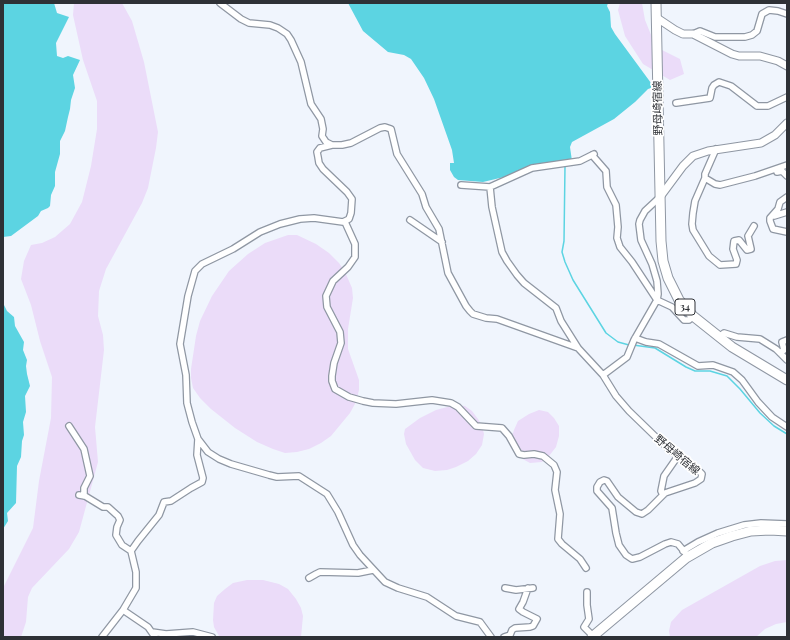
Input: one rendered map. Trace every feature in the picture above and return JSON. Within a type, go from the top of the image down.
[{"type":"main road","name":"野母崎宿線","points":[[656,3],[660,197],[663,261],[668,278],[674,294],[693,316],[732,347],[787,380]]},
{"type":"main road","points":[[593,637],[686,554],[732,536],[770,530],[787,531]]},
{"type":"street","points":[[220,3],[239,18],[249,23],[270,25],[287,34],[301,62],[311,104],[321,119],[323,129],[322,136],[326,142],[332,145]]},
{"type":"street","points":[[657,18],[683,34],[693,34],[700,31],[715,37],[745,37],[752,35],[757,31],[762,14],[769,10],[787,14]]},
{"type":"street","points":[[693,34],[732,54],[739,56],[760,56],[778,61],[787,66]]},
{"type":"street","points":[[676,103],[710,98],[714,84],[719,82],[731,86],[757,106],[768,106],[787,98]]},
{"type":"street","points":[[603,375],[627,356],[634,339],[657,300],[657,281],[652,264],[641,240],[639,224],[645,211],[660,197],[689,159],[699,153],[761,143],[775,135],[787,123]]},
{"type":"street","points":[[346,222],[351,213],[352,199],[347,192],[323,169],[319,163],[317,152],[320,148],[351,143],[385,127],[391,129],[397,154],[422,194],[426,207],[438,229],[448,273],[466,306],[473,314],[486,318],[497,319],[578,348]]},
{"type":"street","points":[[716,150],[705,170],[705,178],[695,201],[692,213],[693,230],[709,256],[720,264],[736,264],[737,260],[733,248],[734,241],[739,240],[747,250],[751,249],[748,236],[754,226]]},
{"type":"street","points":[[461,185],[490,187],[532,168],[580,161],[593,154],[606,171],[607,187],[616,205],[618,227],[617,238],[620,247],[632,262],[657,300],[672,307],[684,320],[689,320],[693,316]]},
{"type":"street","points":[[705,178],[715,184],[720,185],[755,176],[787,165]]},
{"type":"street","points":[[755,176],[759,177],[780,171],[787,176]]},
{"type":"street","name":"野母崎宿線","points":[[490,187],[499,240],[507,261],[524,283],[556,308],[561,321],[578,348],[603,375],[616,396],[628,411],[678,456],[700,472],[702,477],[695,483],[662,495],[645,513],[639,514],[618,497],[606,481],[600,482],[597,487],[598,493],[612,508],[617,540],[629,558],[637,558],[668,543],[678,544],[686,554]]},
{"type":"street","points":[[787,197],[780,202],[774,216],[770,218],[773,229],[787,232]]},
{"type":"street","points":[[774,216],[787,212]]},
{"type":"street","points":[[131,551],[159,515],[164,502],[171,501],[202,482],[203,478],[197,455],[198,440],[189,412],[186,375],[180,344],[188,296],[195,271],[202,264],[233,249],[260,232],[280,224],[300,219],[314,218],[346,222]]},
{"type":"street","points":[[410,220],[442,242]]},
{"type":"street","points":[[346,222],[355,244],[355,257],[348,267],[333,281],[326,296],[327,307],[340,332],[341,343],[334,363],[332,376],[332,381],[336,389],[349,397],[373,403],[396,404],[432,400],[452,404],[458,407],[476,426],[502,428],[509,436],[519,454],[534,454],[543,456],[554,465],[558,472],[555,490],[560,514],[558,539],[580,559],[586,568]]},
{"type":"street","points":[[719,337],[724,333],[737,337],[760,338],[787,360]]},
{"type":"street","points":[[634,339],[659,344],[698,366],[713,365],[733,372],[742,380],[758,402],[772,417],[787,427]]},
{"type":"street","points":[[780,353],[784,350],[782,342],[787,340]]},
{"type":"street","points":[[69,426],[84,449],[90,476],[81,495],[103,507],[108,507],[118,516],[120,520],[116,534],[122,545],[131,551],[136,572],[136,588],[123,610],[102,637]]},
{"type":"street","points":[[198,440],[208,452],[219,459],[231,464],[277,477],[299,476],[327,494],[338,512],[353,545],[360,556],[385,582],[398,588],[427,597],[456,616],[480,622],[491,637]]},
{"type":"street","points":[[662,495],[661,491],[664,476],[678,456]]},
{"type":"street","points":[[686,554],[718,532],[744,525],[761,523],[787,524]]},
{"type":"street","points":[[309,578],[320,572],[358,573],[373,570]]},
{"type":"street","points":[[504,637],[510,635],[512,630],[515,628],[533,626],[537,619],[519,609],[530,588],[516,590],[505,588]]},
{"type":"street","points":[[587,592],[589,619],[584,627],[593,637]]},
{"type":"street","points":[[123,610],[148,626],[154,635],[193,632],[212,637]]},
{"type":"shaded area","points":[[74,3],[122,3],[132,21],[144,62],[158,132],[148,188],[142,203],[106,269],[99,291],[98,316],[103,335],[104,350],[95,427],[98,462],[79,532],[69,549],[32,588],[28,597],[26,622],[21,637],[3,637],[3,588],[33,528],[39,481],[51,418],[52,377],[40,341],[31,305],[21,279],[24,261],[31,245],[42,243],[55,237],[70,224],[82,202],[91,166],[97,129],[97,101],[83,60],[73,15]]},
{"type":"shaded area","points":[[620,3],[642,3],[645,20],[656,47],[680,59],[684,74],[670,80],[643,64],[625,36],[618,10]]},
{"type":"shaded area","points":[[288,235],[297,235],[316,244],[329,253],[339,263],[345,272],[352,288],[353,298],[348,329],[348,349],[359,380],[359,390],[356,402],[350,413],[331,436],[309,449],[285,453],[257,442],[235,428],[211,409],[193,388],[191,369],[200,321],[212,296],[229,271],[248,254],[265,243]]},
{"type":"shaded area","points":[[455,405],[465,406],[472,411],[478,419],[484,434],[482,445],[476,454],[468,461],[456,467],[447,470],[435,471],[423,468],[415,460],[406,444],[404,434],[405,429],[420,418],[436,410]]},
{"type":"shaded area","points":[[539,410],[548,412],[554,418],[559,426],[559,436],[556,447],[549,456],[542,462],[530,463],[519,457],[511,446],[511,439],[518,421]]},
{"type":"shaded area","points":[[787,560],[787,622],[776,624],[765,629],[756,637],[670,637],[669,631],[671,622],[682,610],[760,566],[775,561]]},
{"type":"shaded area","points":[[247,580],[263,580],[279,584],[288,589],[301,608],[303,616],[301,637],[219,636],[214,627],[213,620],[214,603],[217,596],[233,583]]},
{"type":"water","points":[[3,3],[54,3],[57,13],[69,17],[56,43],[57,56],[63,58],[68,56],[80,60],[73,75],[75,88],[65,131],[60,141],[60,154],[55,172],[55,186],[51,195],[50,206],[41,211],[38,216],[11,236],[3,237]]},
{"type":"water","points":[[348,3],[608,3],[607,6],[610,12],[611,27],[651,83],[651,88],[614,119],[572,142],[570,147],[572,161],[543,163],[504,177],[483,182],[458,180],[454,177],[450,170],[450,163],[454,163],[452,150],[434,99],[424,78],[411,59],[404,55],[388,52],[363,31]]},
{"type":"water","points":[[3,303],[7,311],[14,317],[15,326],[24,342],[23,350],[27,360],[26,366],[30,386],[25,396],[26,412],[23,422],[24,435],[21,457],[17,466],[16,503],[7,513],[8,521],[3,529]]},
{"type":"waterway","points":[[565,166],[564,241],[562,252],[565,262],[573,280],[606,333],[618,342],[629,345]]},
{"type":"waterway","points":[[633,345],[655,348],[695,371],[710,371],[727,376],[760,413],[774,426],[787,434]]}]
